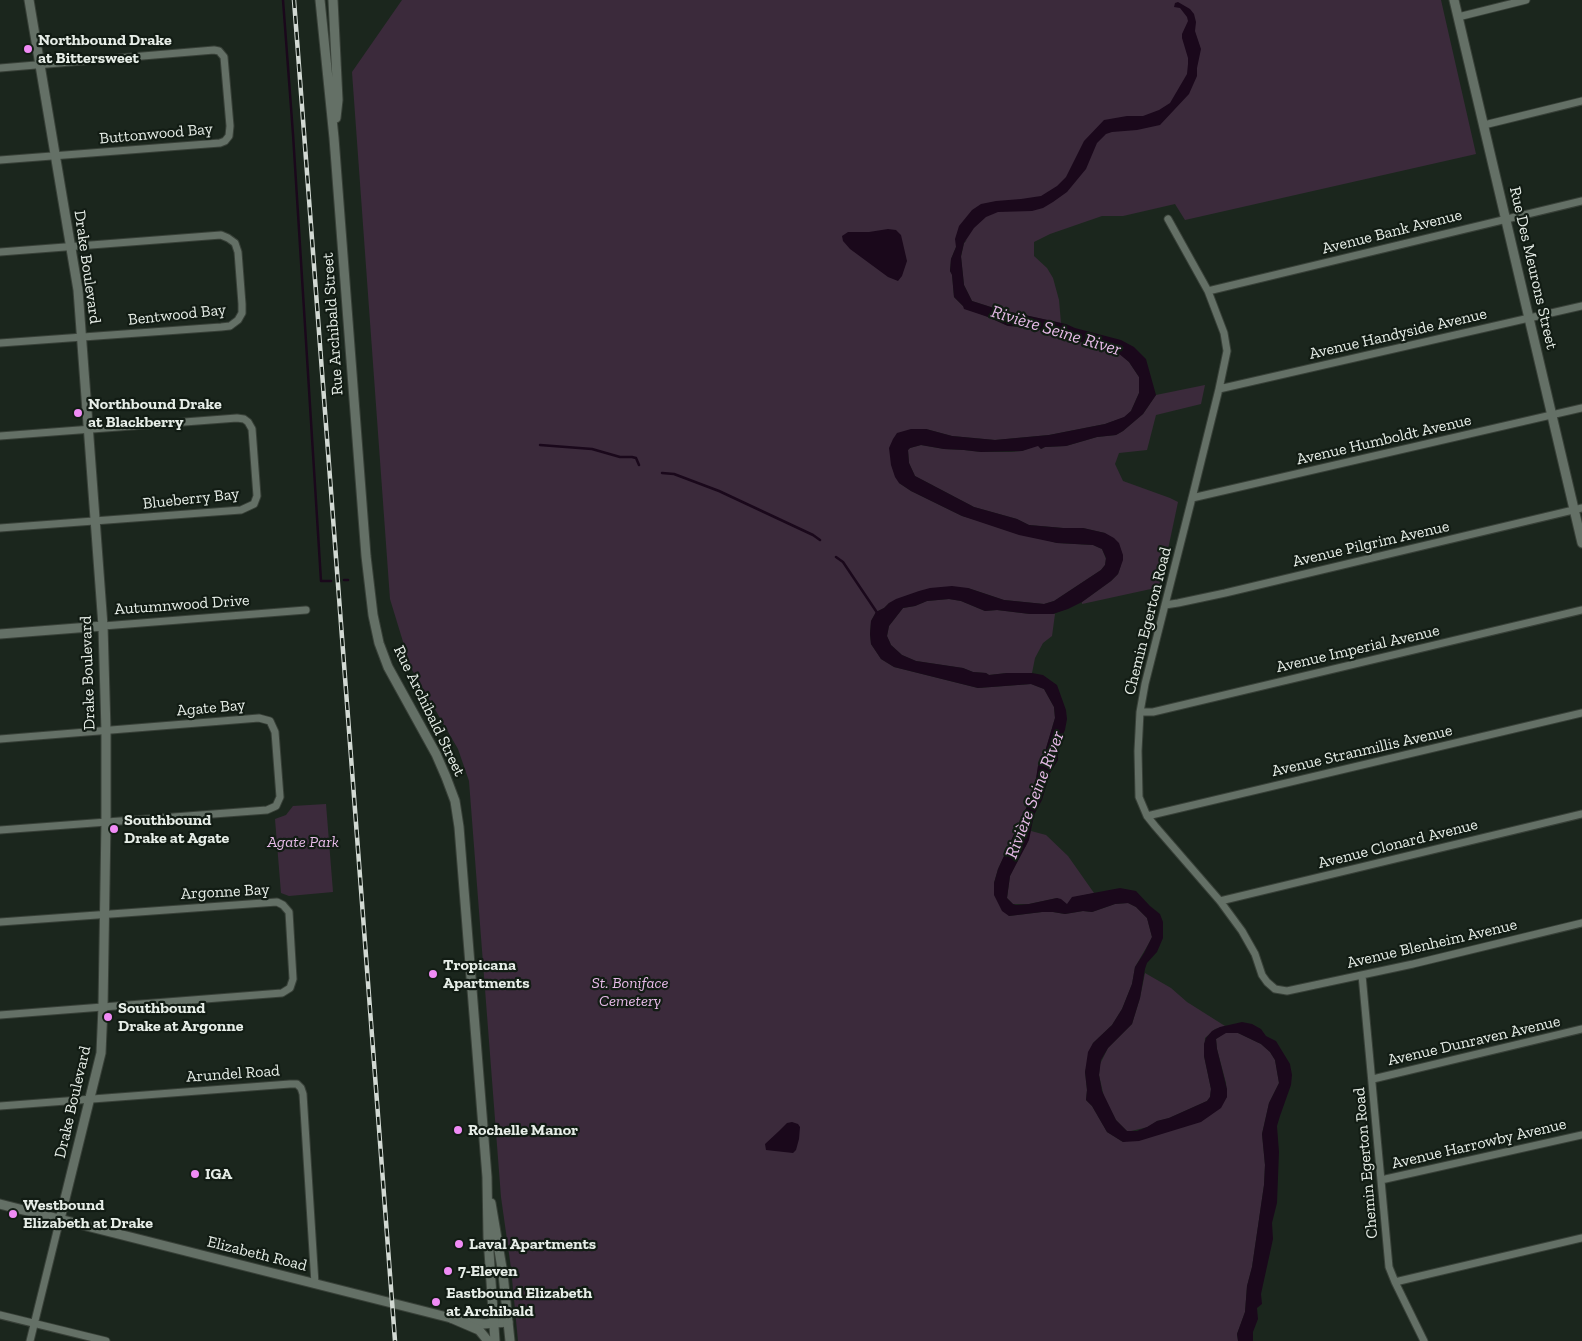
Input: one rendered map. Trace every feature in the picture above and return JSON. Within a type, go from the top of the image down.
[{"type":"street","name":"Drake Boulevard","points":[[29,0],[78,290],[103,626],[106,731],[104,1007],[101,1053],[30,1341]]},
{"type":"street","name":"Rue Archibald Street","points":[[320,0],[334,138],[372,615],[379,643],[388,667],[436,754],[454,801],[462,851],[487,1177],[488,1237],[495,1341]]},
{"type":"street","name":"Rue Archibald Street","points":[[333,0],[338,100],[334,138]]},
{"type":"street","name":"Rue Des Meurons Street","points":[[1454,0],[1552,415],[1578,509],[1582,543]]},
{"type":"street","points":[[1458,16],[1526,0]]},
{"type":"street","name":"Buttonwood Bay","points":[[39,65],[209,50],[219,51],[224,57],[230,126],[229,136],[226,141],[213,144],[54,156]]},
{"type":"street","points":[[0,68],[39,65]]},
{"type":"street","points":[[1484,125],[1582,102]]},
{"type":"street","points":[[0,160],[54,156]]},
{"type":"street","name":"Avenue Bank Avenue","points":[[1208,291],[1582,201]]},
{"type":"street","name":"Chemin Egerton Road","points":[[1168,219],[1208,291],[1226,342],[1227,351],[1145,684],[1140,712],[1138,751],[1139,797],[1147,816],[1220,901],[1242,931],[1255,954],[1262,975],[1267,982],[1275,989],[1287,991]]},
{"type":"street","name":"Bentwood Bay","points":[[0,252],[221,235],[235,243],[238,252],[242,304],[242,313],[238,320],[230,326],[0,344]]},
{"type":"street","name":"Avenue Handyside Avenue","points":[[1219,389],[1582,306]]},
{"type":"street","name":"Avenue Humboldt Avenue","points":[[1192,498],[1582,408]]},
{"type":"street","name":"Blueberry Bay","points":[[88,430],[236,418],[244,419],[252,429],[256,479],[257,496],[254,504],[241,510],[94,522]]},
{"type":"street","points":[[0,436],[88,430]]},
{"type":"street","name":"Avenue Pilgrim Avenue","points":[[1165,604],[1225,593],[1578,509]]},
{"type":"street","points":[[0,528],[94,522]]},
{"type":"street","name":"Autumnwood Drive","points":[[0,634],[306,610]]},
{"type":"street","name":"Avenue Imperial Avenue","points":[[1140,712],[1153,712],[1582,610]]},
{"type":"street","name":"Avenue Stranmillis Avenue","points":[[1147,816],[1582,713]]},
{"type":"street","name":"Agate Bay","points":[[106,731],[259,718],[270,721],[275,732],[280,797],[276,806],[267,810],[106,822]]},
{"type":"street","points":[[0,739],[106,731]]},
{"type":"street","name":"Avenue Clonard Avenue","points":[[1220,901],[1582,814]]},
{"type":"street","points":[[0,830],[106,822]]},
{"type":"street","name":"Argonne Bay","points":[[0,922],[277,902],[283,905],[289,912],[293,978],[290,988],[282,993],[0,1015]]},
{"type":"street","name":"Avenue Blenheim Avenue","points":[[1287,991],[1582,923]]},
{"type":"street","name":"Chemin Egerton Road","points":[[1362,975],[1389,1267],[1424,1341]]},
{"type":"street","name":"Avenue Dunraven Avenue","points":[[1373,1079],[1582,1029]]},
{"type":"street","name":"Arundel Road","points":[[0,1106],[297,1084],[301,1088],[316,1284]]},
{"type":"street","name":"Avenue Harrowby Avenue","points":[[1381,1180],[1582,1135]]},
{"type":"street","name":"Rue Archibald Street","points":[[487,1177],[498,1243],[510,1341]]},
{"type":"street","name":"Elizabeth Road","points":[[0,1204],[451,1318],[483,1324],[508,1322]]},
{"type":"street","points":[[1395,1282],[1582,1238]]},
{"type":"street","points":[[0,1315],[106,1341]]},
{"type":"street","points":[[451,1318],[479,1330],[488,1341]]},
{"type":"green space","name":"St. Boniface Cemetery","points":[[402,0],[1441,0],[1476,154],[1185,220],[1175,204],[1123,216],[1102,216],[1050,234],[1034,242],[1034,256],[1047,268],[1053,278],[1059,300],[1061,323],[997,309],[972,301],[964,285],[961,257],[964,243],[967,240],[956,247],[951,259],[950,271],[952,274],[954,297],[963,306],[1008,326],[1026,327],[1054,333],[1119,353],[1129,362],[1139,377],[1139,393],[1131,411],[1125,417],[1105,424],[1049,435],[995,440],[952,436],[926,429],[911,429],[899,483],[911,491],[962,516],[1057,543],[1093,545],[1102,549],[1106,559],[1105,565],[1101,570],[1054,601],[1044,604],[1004,600],[968,588],[889,603],[876,612],[871,621],[871,644],[881,659],[894,667],[978,688],[1031,684],[1044,689],[1054,707],[1055,718],[1044,755],[1038,766],[1028,804],[998,869],[994,883],[1009,916],[1042,912],[1065,914],[1083,911],[1092,912],[1115,904],[1128,903],[1136,907],[1147,918],[1152,937],[1135,967],[1132,984],[1122,1009],[1112,1025],[1093,1043],[1085,1072],[1086,1100],[1092,1106],[1107,1132],[1123,1142],[1227,1097],[1226,1083],[1216,1039],[1226,1032],[1238,1033],[1261,1044],[1270,1052],[1275,1060],[1279,1083],[1269,1103],[1262,1134],[1265,1165],[1264,1185],[1252,1267],[1247,1286],[1245,1312],[1237,1334],[1238,1341],[518,1341],[511,1268],[501,1197],[469,781],[458,749],[411,668],[390,599],[352,72]]},
{"type":"green space","points":[[1205,385],[1201,404],[1156,415],[1147,450],[1119,453],[1115,464],[1123,481],[1178,502],[1160,587],[1082,604],[1082,602],[1118,574],[1121,565],[1105,533],[1083,528],[1029,525],[1017,519],[974,507],[915,476],[909,463],[908,450],[921,445],[981,452],[1011,452],[1022,451],[1038,445],[1041,449],[1045,447],[1066,446],[1097,437],[1116,435],[1143,414],[1156,395]]},
{"type":"green space","points":[[949,599],[961,601],[985,611],[997,610],[1030,614],[1055,614],[1052,636],[1043,643],[1035,658],[1032,673],[989,675],[963,668],[916,661],[902,655],[891,645],[887,636],[889,626],[903,608],[927,601]]},
{"type":"green space","name":"Agate Park","points":[[326,804],[333,892],[289,896],[281,893],[275,819],[286,815],[293,806]]},
{"type":"green space","points":[[1031,831],[1046,835],[1068,856],[1094,893],[1072,898],[1067,905],[1057,898],[1029,904],[1013,904],[1007,898],[1010,876],[1026,846]]},
{"type":"green space","points":[[1145,973],[1171,988],[1187,1002],[1225,1026],[1215,1029],[1205,1038],[1204,1056],[1211,1089],[1210,1097],[1207,1101],[1169,1118],[1157,1121],[1148,1127],[1127,1131],[1116,1120],[1104,1097],[1099,1075],[1100,1064],[1108,1048],[1132,1024]]},
{"type":"water","name":"Rivière Seine River","points":[[1178,2],[1190,9],[1194,14],[1196,22],[1195,31],[1201,49],[1197,76],[1189,94],[1160,125],[1106,134],[1097,143],[1086,169],[1067,192],[1053,202],[1043,208],[1032,211],[998,212],[986,217],[974,228],[964,243],[961,256],[964,285],[972,301],[997,309],[1066,324],[1121,340],[1134,347],[1146,359],[1156,395],[1143,414],[1116,435],[1097,437],[1066,446],[1045,447],[1041,449],[1038,446],[1022,451],[981,452],[921,445],[908,450],[909,463],[915,476],[974,507],[1017,519],[1029,525],[1083,528],[1105,533],[1114,538],[1119,543],[1123,555],[1118,574],[1082,602],[1053,614],[1030,614],[997,610],[985,611],[961,601],[949,599],[927,601],[903,608],[889,626],[887,636],[891,645],[902,655],[916,661],[963,668],[989,675],[1032,673],[1043,675],[1057,685],[1066,710],[1067,719],[1065,730],[1058,745],[1058,760],[1050,773],[1042,800],[1034,815],[1029,840],[1010,876],[1007,898],[1016,905],[1057,898],[1067,904],[1072,897],[1120,888],[1136,891],[1160,914],[1163,922],[1163,938],[1157,952],[1147,963],[1140,998],[1132,1024],[1108,1048],[1101,1060],[1099,1075],[1102,1091],[1116,1120],[1127,1131],[1137,1131],[1207,1101],[1210,1097],[1211,1089],[1204,1056],[1204,1044],[1212,1031],[1220,1027],[1242,1022],[1252,1024],[1261,1029],[1266,1036],[1276,1041],[1290,1064],[1291,1085],[1277,1126],[1279,1152],[1277,1203],[1272,1223],[1273,1239],[1261,1294],[1262,1304],[1257,1308],[1258,1319],[1253,1332],[1253,1341],[1238,1341],[1237,1334],[1245,1312],[1247,1286],[1252,1267],[1264,1185],[1265,1165],[1262,1134],[1269,1103],[1279,1083],[1275,1060],[1270,1052],[1261,1044],[1238,1033],[1226,1033],[1216,1039],[1227,1089],[1227,1097],[1221,1108],[1201,1122],[1139,1141],[1123,1142],[1107,1132],[1092,1106],[1086,1100],[1085,1072],[1088,1052],[1093,1043],[1112,1025],[1122,1009],[1132,984],[1135,967],[1152,937],[1147,918],[1136,907],[1128,903],[1115,904],[1092,912],[1083,911],[1065,914],[1042,912],[1009,916],[1002,911],[994,895],[994,883],[998,869],[1028,804],[1038,766],[1044,755],[1055,718],[1054,707],[1044,689],[1031,684],[978,688],[894,667],[881,659],[871,644],[870,634],[871,621],[876,612],[896,599],[919,591],[952,586],[968,588],[1004,600],[1044,604],[1054,601],[1101,570],[1105,565],[1106,558],[1102,549],[1093,545],[1057,543],[1019,535],[962,516],[911,491],[899,483],[895,477],[889,448],[897,433],[911,429],[926,429],[952,436],[995,440],[1049,435],[1105,424],[1124,417],[1131,411],[1139,393],[1139,377],[1129,362],[1118,353],[1054,333],[1026,327],[1008,326],[964,309],[954,297],[950,271],[951,259],[956,247],[955,239],[959,226],[972,210],[981,204],[1041,196],[1057,186],[1066,177],[1084,141],[1104,120],[1127,116],[1143,116],[1159,110],[1170,103],[1187,74],[1188,64],[1182,34],[1188,21],[1180,8],[1174,7],[1175,3]]},
{"type":"water","points":[[888,229],[896,230],[901,235],[907,261],[902,276],[898,281],[888,277],[850,249],[843,241],[842,236],[848,232],[869,232]]},
{"type":"water","points":[[792,1122],[800,1127],[796,1150],[793,1153],[766,1150],[765,1144],[787,1123]]},
{"type":"waterway","points":[[283,0],[321,581],[331,581]]},
{"type":"waterway","points":[[540,445],[592,449],[620,457],[632,457],[636,458],[639,465]]},
{"type":"waterway","points":[[662,473],[674,474],[719,491],[820,540]]},
{"type":"waterway","points":[[836,557],[843,562],[878,614]]},
{"type":"railway","points":[[294,0],[395,1341]]},
{"type":"place","name":"Northbound Drake at Bittersweet","points":[[28,49]]},
{"type":"place","name":"Northbound Drake at Blackberry","points":[[78,413]]},
{"type":"place","name":"Southbound Drake at Agate","points":[[114,829]]},
{"type":"place","name":"Tropicana Apartments","points":[[433,974]]},
{"type":"place","name":"Southbound Drake at Argonne","points":[[108,1017]]},
{"type":"place","name":"Rochelle Manor","points":[[458,1130]]},
{"type":"place","name":"IGA","points":[[195,1174]]},
{"type":"place","name":"Westbound Elizabeth at Drake","points":[[13,1214]]},
{"type":"place","name":"Laval Apartments","points":[[459,1244]]},
{"type":"place","name":"7-Eleven","points":[[448,1271]]},
{"type":"place","name":"Eastbound Elizabeth at Archibald","points":[[436,1302]]}]
